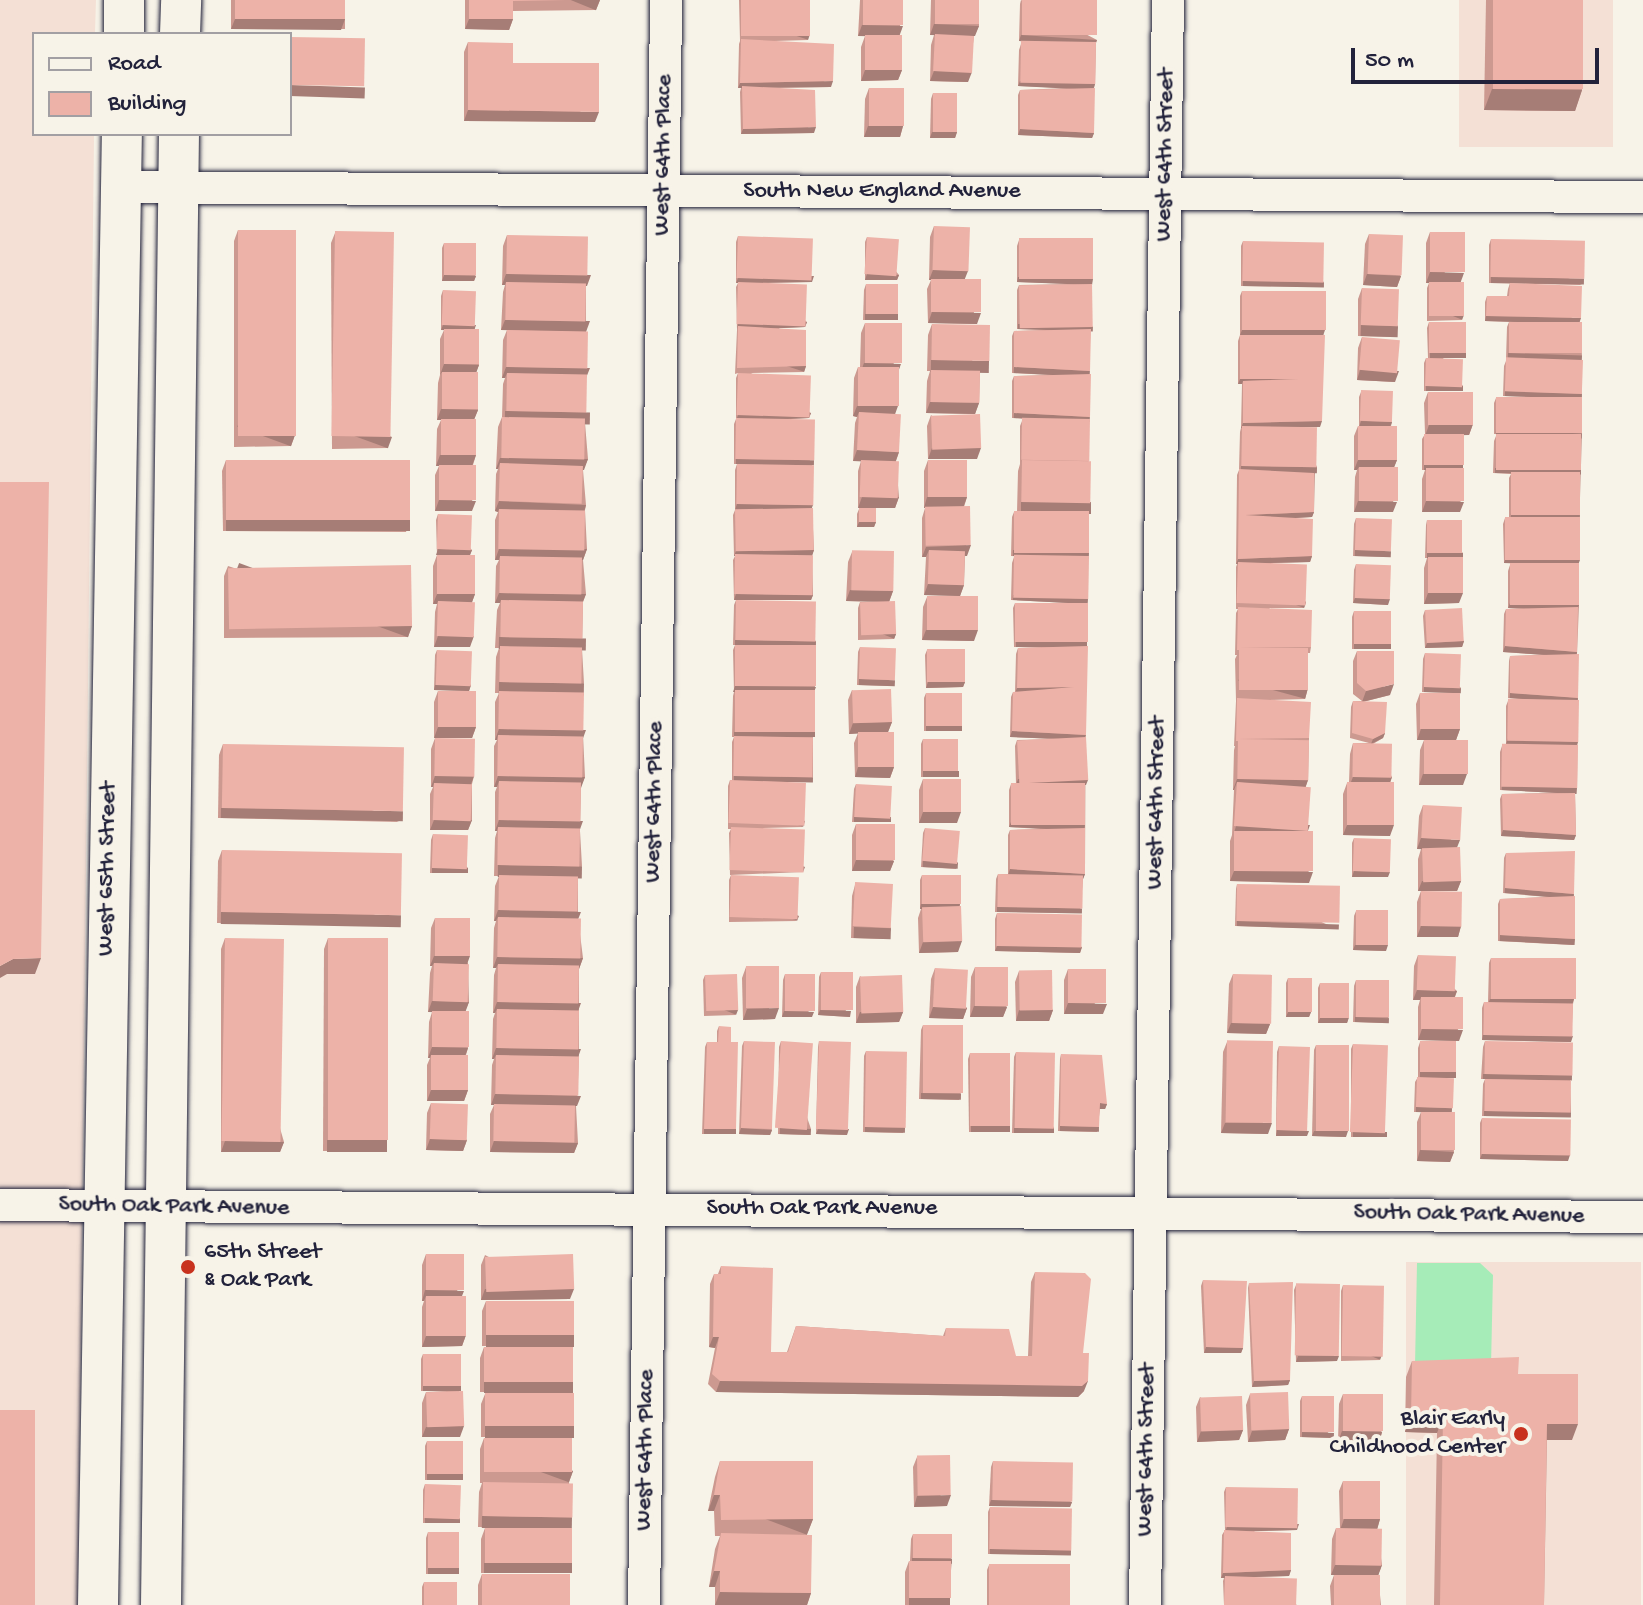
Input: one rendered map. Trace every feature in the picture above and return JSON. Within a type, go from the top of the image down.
[{"type":"street","points":[[124,0],[124,32]]},
{"type":"street","points":[[180,32],[181,0]]},
{"type":"street","name":"West 64th Place","points":[[644,1605],[666,0]]},
{"type":"street","name":"West 64th Street","points":[[1145,1605],[1168,0]]},
{"type":"street","name":"West 65th Street","points":[[98,1605],[102,1206],[122,136]]},
{"type":"street","points":[[161,1605],[179,136]]},
{"type":"street","name":"South New England Avenue","points":[[121,187],[1643,197]]},
{"type":"street","name":"South Oak Park Avenue","points":[[0,1205],[1643,1217]]},
{"type":"shaded area","points":[[0,0],[96,0],[95,32],[32,32],[32,136],[94,136],[78,1605],[0,1605]]},
{"type":"shaded area","points":[[1459,0],[1613,0],[1613,147],[1459,147]]},
{"type":"shaded area","name":"Blair Early Childhood Center","points":[[1406,1262],[1641,1262],[1641,1605],[1406,1605]]},
{"type":"green space","points":[[1417,1263],[1480,1263],[1493,1275],[1491,1366],[1415,1366]]},
{"type":"building","points":[[235,0],[345,0],[345,19],[235,19]]},
{"type":"building","points":[[469,0],[566,0],[513,1],[513,19],[469,19]]},
{"type":"building","points":[[741,0],[810,0],[810,36],[741,36]]},
{"type":"building","points":[[863,0],[903,0],[903,25],[863,25]]},
{"type":"building","points":[[935,0],[979,0],[979,24],[935,24]]},
{"type":"building","points":[[1022,0],[1097,0],[1097,35],[1022,35]]},
{"type":"building","points":[[1493,0],[1583,0],[1583,89],[1493,89]]},
{"type":"building","points":[[935,34],[974,36],[972,73],[933,71]]},
{"type":"building","points":[[865,35],[902,35],[902,70],[865,70]]},
{"type":"building","points":[[292,37],[365,38],[364,86],[292,85]]},
{"type":"building","points":[[741,39],[834,44],[833,81],[740,83]]},
{"type":"building","points":[[1021,41],[1096,42],[1095,84],[1020,83]]},
{"type":"building","points":[[468,42],[513,43],[513,63],[599,63],[599,112],[468,110]]},
{"type":"building","points":[[742,86],[815,90],[816,127],[743,129]]},
{"type":"building","points":[[869,88],[904,88],[904,126],[869,126]]},
{"type":"building","points":[[1095,88],[1094,133],[1020,129],[1020,90]]},
{"type":"building","points":[[933,93],[957,93],[957,132],[933,132]]},
{"type":"building","points":[[934,226],[970,227],[968,271],[932,270]]},
{"type":"building","points":[[238,230],[296,230],[296,436],[238,436]]},
{"type":"building","points":[[335,231],[394,232],[390,437],[331,436]]},
{"type":"building","points":[[1430,232],[1465,232],[1465,272],[1430,272]]},
{"type":"building","points":[[1369,234],[1403,235],[1402,275],[1368,274]]},
{"type":"building","points":[[507,235],[588,236],[587,275],[506,274]]},
{"type":"building","points":[[738,236],[813,239],[811,281],[737,278]]},
{"type":"building","points":[[867,237],[899,239],[896,276],[864,274]]},
{"type":"building","points":[[1019,238],[1093,238],[1093,279],[1019,279]]},
{"type":"building","points":[[1491,239],[1585,241],[1584,279],[1490,277]]},
{"type":"building","points":[[1243,241],[1324,242],[1323,282],[1242,281]]},
{"type":"building","points":[[444,243],[476,243],[476,275],[444,275]]},
{"type":"building","points":[[931,279],[981,279],[981,312],[931,312]]},
{"type":"building","points":[[506,282],[586,283],[585,321],[505,320]]},
{"type":"building","points":[[738,282],[807,284],[805,326],[737,324]]},
{"type":"building","points":[[1429,282],[1464,282],[1464,316],[1429,316]]},
{"type":"building","points":[[1510,283],[1582,286],[1581,318],[1486,316],[1487,296],[1509,296]]},
{"type":"building","points":[[866,284],[898,284],[898,314],[866,314]]},
{"type":"building","points":[[1092,284],[1093,327],[1020,328],[1019,285]]},
{"type":"building","points":[[1362,288],[1399,289],[1398,326],[1361,325]]},
{"type":"building","points":[[443,290],[476,291],[475,326],[442,325]]},
{"type":"building","points":[[1242,291],[1326,291],[1326,330],[1242,330]]},
{"type":"building","points":[[1429,322],[1466,322],[1466,353],[1429,353]]},
{"type":"building","points":[[1509,322],[1582,322],[1582,353],[1509,353]]},
{"type":"building","points":[[865,323],[902,323],[902,363],[865,363]]},
{"type":"building","points":[[932,324],[990,325],[989,361],[931,360]]},
{"type":"building","points":[[738,326],[806,330],[806,366],[737,368]]},
{"type":"building","points":[[444,329],[479,329],[479,364],[444,364]]},
{"type":"building","points":[[1091,329],[1090,371],[1014,367],[1014,331]]},
{"type":"building","points":[[507,330],[588,331],[587,368],[506,367]]},
{"type":"building","points":[[1240,335],[1325,335],[1322,421],[1243,423],[1243,381],[1299,379],[1240,379]]},
{"type":"building","points":[[1362,337],[1400,340],[1397,373],[1359,370]]},
{"type":"building","points":[[1506,357],[1583,360],[1582,394],[1505,391]]},
{"type":"building","points":[[1426,358],[1463,359],[1462,387],[1425,386]]},
{"type":"building","points":[[858,367],[899,367],[899,406],[858,406]]},
{"type":"building","points":[[931,370],[980,371],[979,403],[930,402]]},
{"type":"building","points":[[442,372],[478,372],[478,409],[442,409]]},
{"type":"building","points":[[507,373],[587,374],[586,412],[506,411]]},
{"type":"building","points":[[738,373],[811,376],[809,418],[737,415]]},
{"type":"building","points":[[1091,374],[1090,417],[1014,413],[1014,376]]},
{"type":"building","points":[[1361,390],[1393,391],[1392,422],[1360,421]]},
{"type":"building","points":[[1428,392],[1473,392],[1473,425],[1428,425]]},
{"type":"building","points":[[1496,397],[1582,397],[1582,433],[1496,433]]},
{"type":"building","points":[[859,412],[901,414],[899,452],[857,450]]},
{"type":"building","points":[[980,414],[981,448],[932,450],[931,416]]},
{"type":"building","points":[[502,417],[585,418],[584,459],[501,458]]},
{"type":"building","points":[[736,418],[815,419],[814,460],[735,459]]},
{"type":"building","points":[[1022,418],[1090,419],[1089,461],[1021,460]]},
{"type":"building","points":[[441,419],[476,419],[476,455],[441,455]]},
{"type":"building","points":[[1242,426],[1317,427],[1316,467],[1241,466]]},
{"type":"building","points":[[1358,426],[1397,426],[1397,460],[1358,460]]},
{"type":"building","points":[[1424,434],[1464,434],[1464,465],[1424,465]]},
{"type":"building","points":[[1496,434],[1581,434],[1581,470],[1496,470]]},
{"type":"building","points":[[226,460],[410,460],[410,520],[226,520]]},
{"type":"building","points":[[861,460],[899,461],[898,498],[860,497]]},
{"type":"building","points":[[928,460],[967,460],[967,497],[928,497]]},
{"type":"building","points":[[1022,460],[1091,461],[1090,503],[1021,502]]},
{"type":"building","points":[[500,463],[583,466],[582,504],[499,501]]},
{"type":"building","points":[[737,464],[814,465],[813,505],[736,504]]},
{"type":"building","points":[[439,465],[476,465],[476,500],[439,500]]},
{"type":"building","points":[[1359,467],[1398,467],[1398,501],[1359,501]]},
{"type":"building","points":[[1426,468],[1464,468],[1464,501],[1426,501]]},
{"type":"building","points":[[1239,469],[1314,473],[1314,512],[1245,515],[1313,519],[1312,556],[1238,559]]},
{"type":"building","points":[[1511,472],[1580,472],[1580,515],[1511,515]]},
{"type":"building","points":[[0,482],[49,482],[41,958],[13,959],[0,966]]},
{"type":"building","points":[[970,506],[971,545],[926,546],[925,507]]},
{"type":"building","points":[[813,508],[814,550],[736,551],[735,509]]},
{"type":"building","points":[[859,508],[876,508],[876,522],[859,522]]},
{"type":"building","points":[[499,509],[585,511],[584,550],[498,549]]},
{"type":"building","points":[[1014,511],[1089,511],[1089,553],[1014,553]]},
{"type":"building","points":[[438,514],[472,515],[471,550],[437,549]]},
{"type":"building","points":[[1505,517],[1580,517],[1580,560],[1505,560]]},
{"type":"building","points":[[1356,518],[1392,519],[1391,551],[1355,550]]},
{"type":"building","points":[[1427,520],[1462,520],[1462,553],[1427,553]]},
{"type":"building","points":[[852,550],[894,551],[893,591],[851,590]]},
{"type":"building","points":[[929,550],[965,551],[964,585],[928,584]]},
{"type":"building","points":[[735,554],[813,555],[812,595],[734,594]]},
{"type":"building","points":[[437,555],[475,555],[475,594],[437,594]]},
{"type":"building","points":[[1014,555],[1089,556],[1088,599],[1013,598]]},
{"type":"building","points":[[500,556],[582,557],[581,594],[499,593]]},
{"type":"building","points":[[1428,557],[1463,557],[1463,593],[1428,593]]},
{"type":"building","points":[[1238,562],[1307,564],[1306,605],[1237,603]]},
{"type":"building","points":[[1510,563],[1579,563],[1579,605],[1510,605]]},
{"type":"building","points":[[1356,564],[1391,565],[1390,599],[1355,598]]},
{"type":"building","points":[[411,565],[412,626],[229,629],[228,568]]},
{"type":"building","points":[[927,596],[978,596],[978,630],[927,630]]},
{"type":"building","points":[[501,600],[583,601],[582,638],[500,637]]},
{"type":"building","points":[[736,600],[816,601],[815,641],[735,640]]},
{"type":"building","points":[[438,601],[475,602],[474,637],[437,636]]},
{"type":"building","points":[[895,601],[896,634],[861,635],[860,602]]},
{"type":"building","points":[[1015,603],[1088,603],[1088,642],[1015,642]]},
{"type":"building","points":[[1238,607],[1312,610],[1311,647],[1237,650]]},
{"type":"building","points":[[1578,607],[1577,652],[1505,646],[1506,609]]},
{"type":"building","points":[[1462,608],[1464,641],[1427,643],[1425,610]]},
{"type":"building","points":[[1354,611],[1391,611],[1391,644],[1354,644]]},
{"type":"building","points":[[735,645],[816,645],[816,686],[735,686]]},
{"type":"building","points":[[500,646],[582,647],[581,683],[499,682]]},
{"type":"building","points":[[1088,646],[1086,735],[1012,731],[1013,692],[1074,687],[1017,688],[1018,648]]},
{"type":"building","points":[[860,647],[896,648],[895,680],[859,679]]},
{"type":"building","points":[[1239,648],[1308,648],[1308,690],[1239,690]]},
{"type":"building","points":[[927,649],[965,649],[965,682],[927,682]]},
{"type":"building","points":[[437,650],[472,651],[471,686],[436,685]]},
{"type":"building","points":[[1357,651],[1394,651],[1394,684],[1366,691],[1357,683]]},
{"type":"building","points":[[1425,653],[1461,654],[1460,688],[1424,687]]},
{"type":"building","points":[[1579,654],[1578,698],[1510,693],[1510,656]]},
{"type":"building","points":[[891,689],[892,722],[853,723],[852,690]]},
{"type":"building","points":[[735,690],[815,690],[815,732],[735,732]]},
{"type":"building","points":[[438,691],[476,691],[476,727],[438,727]]},
{"type":"building","points":[[499,691],[584,692],[583,730],[498,729]]},
{"type":"building","points":[[926,693],[962,693],[962,726],[926,726]]},
{"type":"building","points":[[1420,693],[1460,693],[1460,729],[1420,729]]},
{"type":"building","points":[[1237,698],[1311,702],[1309,738],[1236,741]]},
{"type":"building","points":[[1508,699],[1579,700],[1578,742],[1507,741]]},
{"type":"building","points":[[1353,701],[1387,702],[1385,733],[1373,739],[1352,733]]},
{"type":"building","points":[[858,732],[894,732],[894,767],[858,767]]},
{"type":"building","points":[[498,735],[583,736],[582,777],[497,776]]},
{"type":"building","points":[[734,736],[813,737],[812,777],[733,776]]},
{"type":"building","points":[[1086,737],[1088,780],[1019,784],[1017,741]]},
{"type":"building","points":[[435,738],[475,739],[474,777],[434,776]]},
{"type":"building","points":[[923,739],[958,739],[958,771],[923,771]]},
{"type":"building","points":[[1238,739],[1309,740],[1308,780],[1237,779]]},
{"type":"building","points":[[1424,740],[1468,740],[1468,774],[1424,774]]},
{"type":"building","points":[[1353,743],[1392,744],[1391,778],[1352,777]]},
{"type":"building","points":[[223,744],[404,747],[403,811],[222,808]]},
{"type":"building","points":[[1502,744],[1578,745],[1577,788],[1501,787]]},
{"type":"building","points":[[923,779],[961,779],[961,812],[923,812]]},
{"type":"building","points":[[730,780],[806,783],[804,826],[728,823]]},
{"type":"building","points":[[499,781],[581,782],[580,821],[498,820]]},
{"type":"building","points":[[1237,782],[1311,787],[1308,831],[1234,826]]},
{"type":"building","points":[[1347,782],[1394,782],[1394,825],[1347,825]]},
{"type":"building","points":[[434,783],[472,784],[471,821],[433,820]]},
{"type":"building","points":[[1011,783],[1085,783],[1085,825],[1011,825]]},
{"type":"building","points":[[856,784],[892,786],[890,819],[854,817]]},
{"type":"building","points":[[1575,793],[1576,835],[1503,830],[1502,794]]},
{"type":"building","points":[[1423,805],[1462,807],[1460,840],[1421,838]]},
{"type":"building","points":[[856,824],[895,824],[895,860],[856,860]]},
{"type":"building","points":[[498,827],[580,828],[579,866],[497,865]]},
{"type":"building","points":[[731,827],[805,830],[803,873],[729,870]]},
{"type":"building","points":[[925,828],[960,831],[957,864],[922,861]]},
{"type":"building","points":[[1085,828],[1085,874],[1010,869],[1010,830]]},
{"type":"building","points":[[1234,831],[1313,831],[1313,871],[1234,871]]},
{"type":"building","points":[[433,834],[468,835],[467,869],[432,868]]},
{"type":"building","points":[[1354,838],[1391,839],[1390,872],[1353,871]]},
{"type":"building","points":[[1460,847],[1461,881],[1423,882],[1422,848]]},
{"type":"building","points":[[222,850],[402,853],[401,915],[221,912]]},
{"type":"building","points":[[1575,851],[1574,894],[1505,888],[1506,853]]},
{"type":"building","points":[[998,874],[1083,875],[1082,908],[997,907]]},
{"type":"building","points":[[499,875],[578,876],[577,911],[498,910]]},
{"type":"building","points":[[731,875],[799,877],[797,919],[730,917]]},
{"type":"building","points":[[922,875],[961,875],[961,904],[922,904]]},
{"type":"building","points":[[855,882],[893,884],[891,928],[853,926]]},
{"type":"building","points":[[1237,884],[1340,886],[1339,923],[1236,921]]},
{"type":"building","points":[[1421,891],[1462,892],[1461,927],[1420,926]]},
{"type":"building","points":[[1575,896],[1575,939],[1500,935],[1500,899]]},
{"type":"building","points":[[961,906],[962,941],[923,942],[922,907]]},
{"type":"building","points":[[1356,910],[1388,910],[1388,945],[1356,945]]},
{"type":"building","points":[[997,913],[1082,914],[1081,947],[996,946]]},
{"type":"building","points":[[498,917],[581,918],[580,958],[497,957]]},
{"type":"building","points":[[435,918],[470,918],[470,956],[435,956]]},
{"type":"building","points":[[225,938],[284,939],[280,1142],[221,1141]]},
{"type":"building","points":[[328,938],[388,938],[388,1140],[328,1140]]},
{"type":"building","points":[[1418,955],[1456,956],[1455,991],[1417,990]]},
{"type":"building","points":[[1491,958],[1576,958],[1576,999],[1491,999]]},
{"type":"building","points":[[434,963],[469,964],[468,1002],[433,1001]]},
{"type":"building","points":[[498,964],[579,965],[578,1003],[497,1002]]},
{"type":"building","points":[[746,966],[779,966],[779,1008],[746,1008]]},
{"type":"building","points":[[975,967],[1008,967],[1008,1006],[975,1006]]},
{"type":"building","points":[[935,968],[968,970],[966,1009],[933,1007]]},
{"type":"building","points":[[1068,969],[1106,969],[1106,1003],[1068,1003]]},
{"type":"building","points":[[1052,970],[1053,1010],[1020,1011],[1019,971]]},
{"type":"building","points":[[821,972],[853,972],[853,1010],[821,1010]]},
{"type":"building","points":[[737,974],[738,1010],[706,1011],[705,975]]},
{"type":"building","points":[[785,974],[815,974],[815,1011],[785,1011]]},
{"type":"building","points":[[1233,974],[1272,975],[1271,1024],[1232,1023]]},
{"type":"building","points":[[902,975],[903,1012],[861,1013],[860,976]]},
{"type":"building","points":[[1288,978],[1312,978],[1312,1012],[1288,1012]]},
{"type":"building","points":[[1356,980],[1389,980],[1389,1017],[1356,1017]]},
{"type":"building","points":[[1320,983],[1349,983],[1349,1018],[1320,1018]]},
{"type":"building","points":[[1421,997],[1463,997],[1463,1029],[1421,1029]]},
{"type":"building","points":[[1484,1002],[1573,1004],[1572,1037],[1483,1035]]},
{"type":"building","points":[[497,1009],[579,1010],[578,1049],[496,1048]]},
{"type":"building","points":[[432,1011],[469,1011],[469,1047],[432,1047]]},
{"type":"building","points":[[923,1025],[963,1025],[963,1093],[923,1093]]},
{"type":"building","points":[[719,1026],[731,1027],[731,1042],[738,1042],[736,1129],[704,1129],[707,1042],[718,1042]]},
{"type":"building","points":[[1227,1040],[1273,1041],[1272,1123],[1226,1122]]},
{"type":"building","points":[[744,1041],[775,1042],[772,1129],[741,1128]]},
{"type":"building","points":[[781,1041],[813,1043],[807,1130],[775,1128]]},
{"type":"building","points":[[819,1041],[851,1042],[848,1130],[816,1129]]},
{"type":"building","points":[[1420,1041],[1456,1041],[1456,1072],[1420,1072]]},
{"type":"building","points":[[1485,1041],[1573,1043],[1572,1076],[1484,1074]]},
{"type":"building","points":[[1353,1044],[1388,1045],[1385,1133],[1350,1132]]},
{"type":"building","points":[[1316,1045],[1349,1045],[1349,1131],[1316,1131]]},
{"type":"building","points":[[1279,1046],[1310,1047],[1307,1131],[1276,1130]]},
{"type":"building","points":[[866,1051],[907,1052],[906,1128],[865,1127]]},
{"type":"building","points":[[1016,1052],[1055,1053],[1054,1129],[1015,1128]]},
{"type":"building","points":[[970,1053],[1010,1053],[1010,1126],[970,1126]]},
{"type":"building","points":[[1061,1054],[1102,1055],[1107,1104],[1100,1103],[1099,1127],[1060,1126]]},
{"type":"building","points":[[431,1055],[468,1055],[468,1090],[431,1090]]},
{"type":"building","points":[[496,1055],[579,1056],[578,1095],[495,1094]]},
{"type":"building","points":[[1417,1077],[1454,1078],[1453,1108],[1416,1107]]},
{"type":"building","points":[[1485,1079],[1571,1081],[1570,1112],[1484,1111]]},
{"type":"building","points":[[431,1103],[468,1104],[467,1140],[430,1139]]},
{"type":"building","points":[[494,1104],[575,1105],[574,1142],[493,1141]]},
{"type":"building","points":[[1421,1112],[1455,1112],[1455,1150],[1421,1150]]},
{"type":"building","points":[[1482,1118],[1571,1120],[1570,1156],[1481,1154]]},
{"type":"building","points":[[426,1254],[464,1254],[464,1290],[426,1290]]},
{"type":"building","points":[[573,1254],[574,1289],[486,1292],[485,1257]]},
{"type":"building","points":[[721,1266],[773,1268],[771,1352],[788,1352],[796,1326],[945,1336],[946,1328],[1009,1329],[1016,1356],[1032,1356],[1035,1272],[1085,1273],[1091,1279],[1083,1353],[1089,1353],[1088,1381],[1082,1386],[720,1381],[712,1374],[719,1337],[713,1337],[714,1274],[721,1274]]},
{"type":"building","points":[[1203,1280],[1247,1281],[1243,1348],[1206,1347]]},
{"type":"building","points":[[1293,1282],[1290,1380],[1254,1381],[1249,1283]]},
{"type":"building","points":[[1296,1283],[1340,1284],[1339,1356],[1295,1355]]},
{"type":"building","points":[[1343,1285],[1384,1286],[1383,1357],[1342,1356]]},
{"type":"building","points":[[426,1296],[466,1296],[466,1336],[426,1336]]},
{"type":"building","points":[[486,1301],[574,1301],[574,1335],[486,1335]]},
{"type":"building","points":[[484,1347],[573,1347],[573,1382],[484,1382]]},
{"type":"building","points":[[423,1354],[461,1354],[461,1386],[423,1386]]},
{"type":"building","points":[[1519,1357],[1518,1374],[1578,1374],[1578,1424],[1547,1424],[1544,1605],[1440,1605],[1443,1417],[1411,1416],[1412,1361]]},
{"type":"building","points":[[463,1391],[464,1426],[427,1427],[426,1392]]},
{"type":"building","points":[[1288,1392],[1289,1429],[1251,1430],[1250,1393]]},
{"type":"building","points":[[485,1393],[574,1393],[574,1426],[485,1426]]},
{"type":"building","points":[[1343,1394],[1383,1394],[1383,1431],[1343,1431]]},
{"type":"building","points":[[1242,1396],[1243,1430],[1201,1431],[1200,1397]]},
{"type":"building","points":[[1302,1396],[1334,1396],[1334,1432],[1302,1432]]},
{"type":"building","points":[[0,1410],[35,1410],[35,1605],[0,1605]]},
{"type":"building","points":[[484,1438],[572,1438],[572,1472],[484,1472]]},
{"type":"building","points":[[427,1441],[463,1441],[463,1474],[427,1474]]},
{"type":"building","points":[[950,1455],[951,1495],[918,1496],[917,1456]]},
{"type":"building","points":[[720,1461],[813,1461],[813,1519],[721,1520],[720,1495],[714,1495]]},
{"type":"building","points":[[993,1461],[1073,1462],[1072,1501],[992,1500]]},
{"type":"building","points":[[1343,1481],[1380,1481],[1380,1519],[1343,1519]]},
{"type":"building","points":[[483,1482],[573,1484],[572,1518],[482,1516]]},
{"type":"building","points":[[425,1484],[461,1485],[460,1519],[424,1518]]},
{"type":"building","points":[[1226,1487],[1298,1488],[1297,1528],[1225,1527]]},
{"type":"building","points":[[990,1507],[1072,1508],[1071,1550],[989,1549]]},
{"type":"building","points":[[485,1528],[572,1528],[572,1563],[485,1563]]},
{"type":"building","points":[[1336,1528],[1382,1529],[1381,1566],[1335,1565]]},
{"type":"building","points":[[1224,1530],[1291,1533],[1291,1570],[1223,1573]]},
{"type":"building","points":[[428,1532],[459,1532],[459,1568],[428,1568]]},
{"type":"building","points":[[721,1533],[812,1535],[811,1593],[720,1592],[720,1571],[714,1571]]},
{"type":"building","points":[[913,1534],[952,1534],[952,1558],[913,1558]]},
{"type":"building","points":[[909,1561],[951,1561],[951,1598],[909,1598]]},
{"type":"building","points":[[989,1564],[1070,1564],[1070,1605],[989,1605]]},
{"type":"building","points":[[482,1574],[570,1574],[570,1605],[482,1605]]},
{"type":"building","points":[[1334,1575],[1380,1575],[1380,1605],[1334,1605]]},
{"type":"building","points":[[1225,1576],[1297,1579],[1296,1605],[1224,1605]]},
{"type":"building","points":[[424,1582],[457,1582],[457,1605],[424,1605]]},
{"type":"place","name":"65th Street & Oak Park","points":[[188,1267]]},
{"type":"place","name":"Blair Early Childhood Center","points":[[1521,1434]]}]
